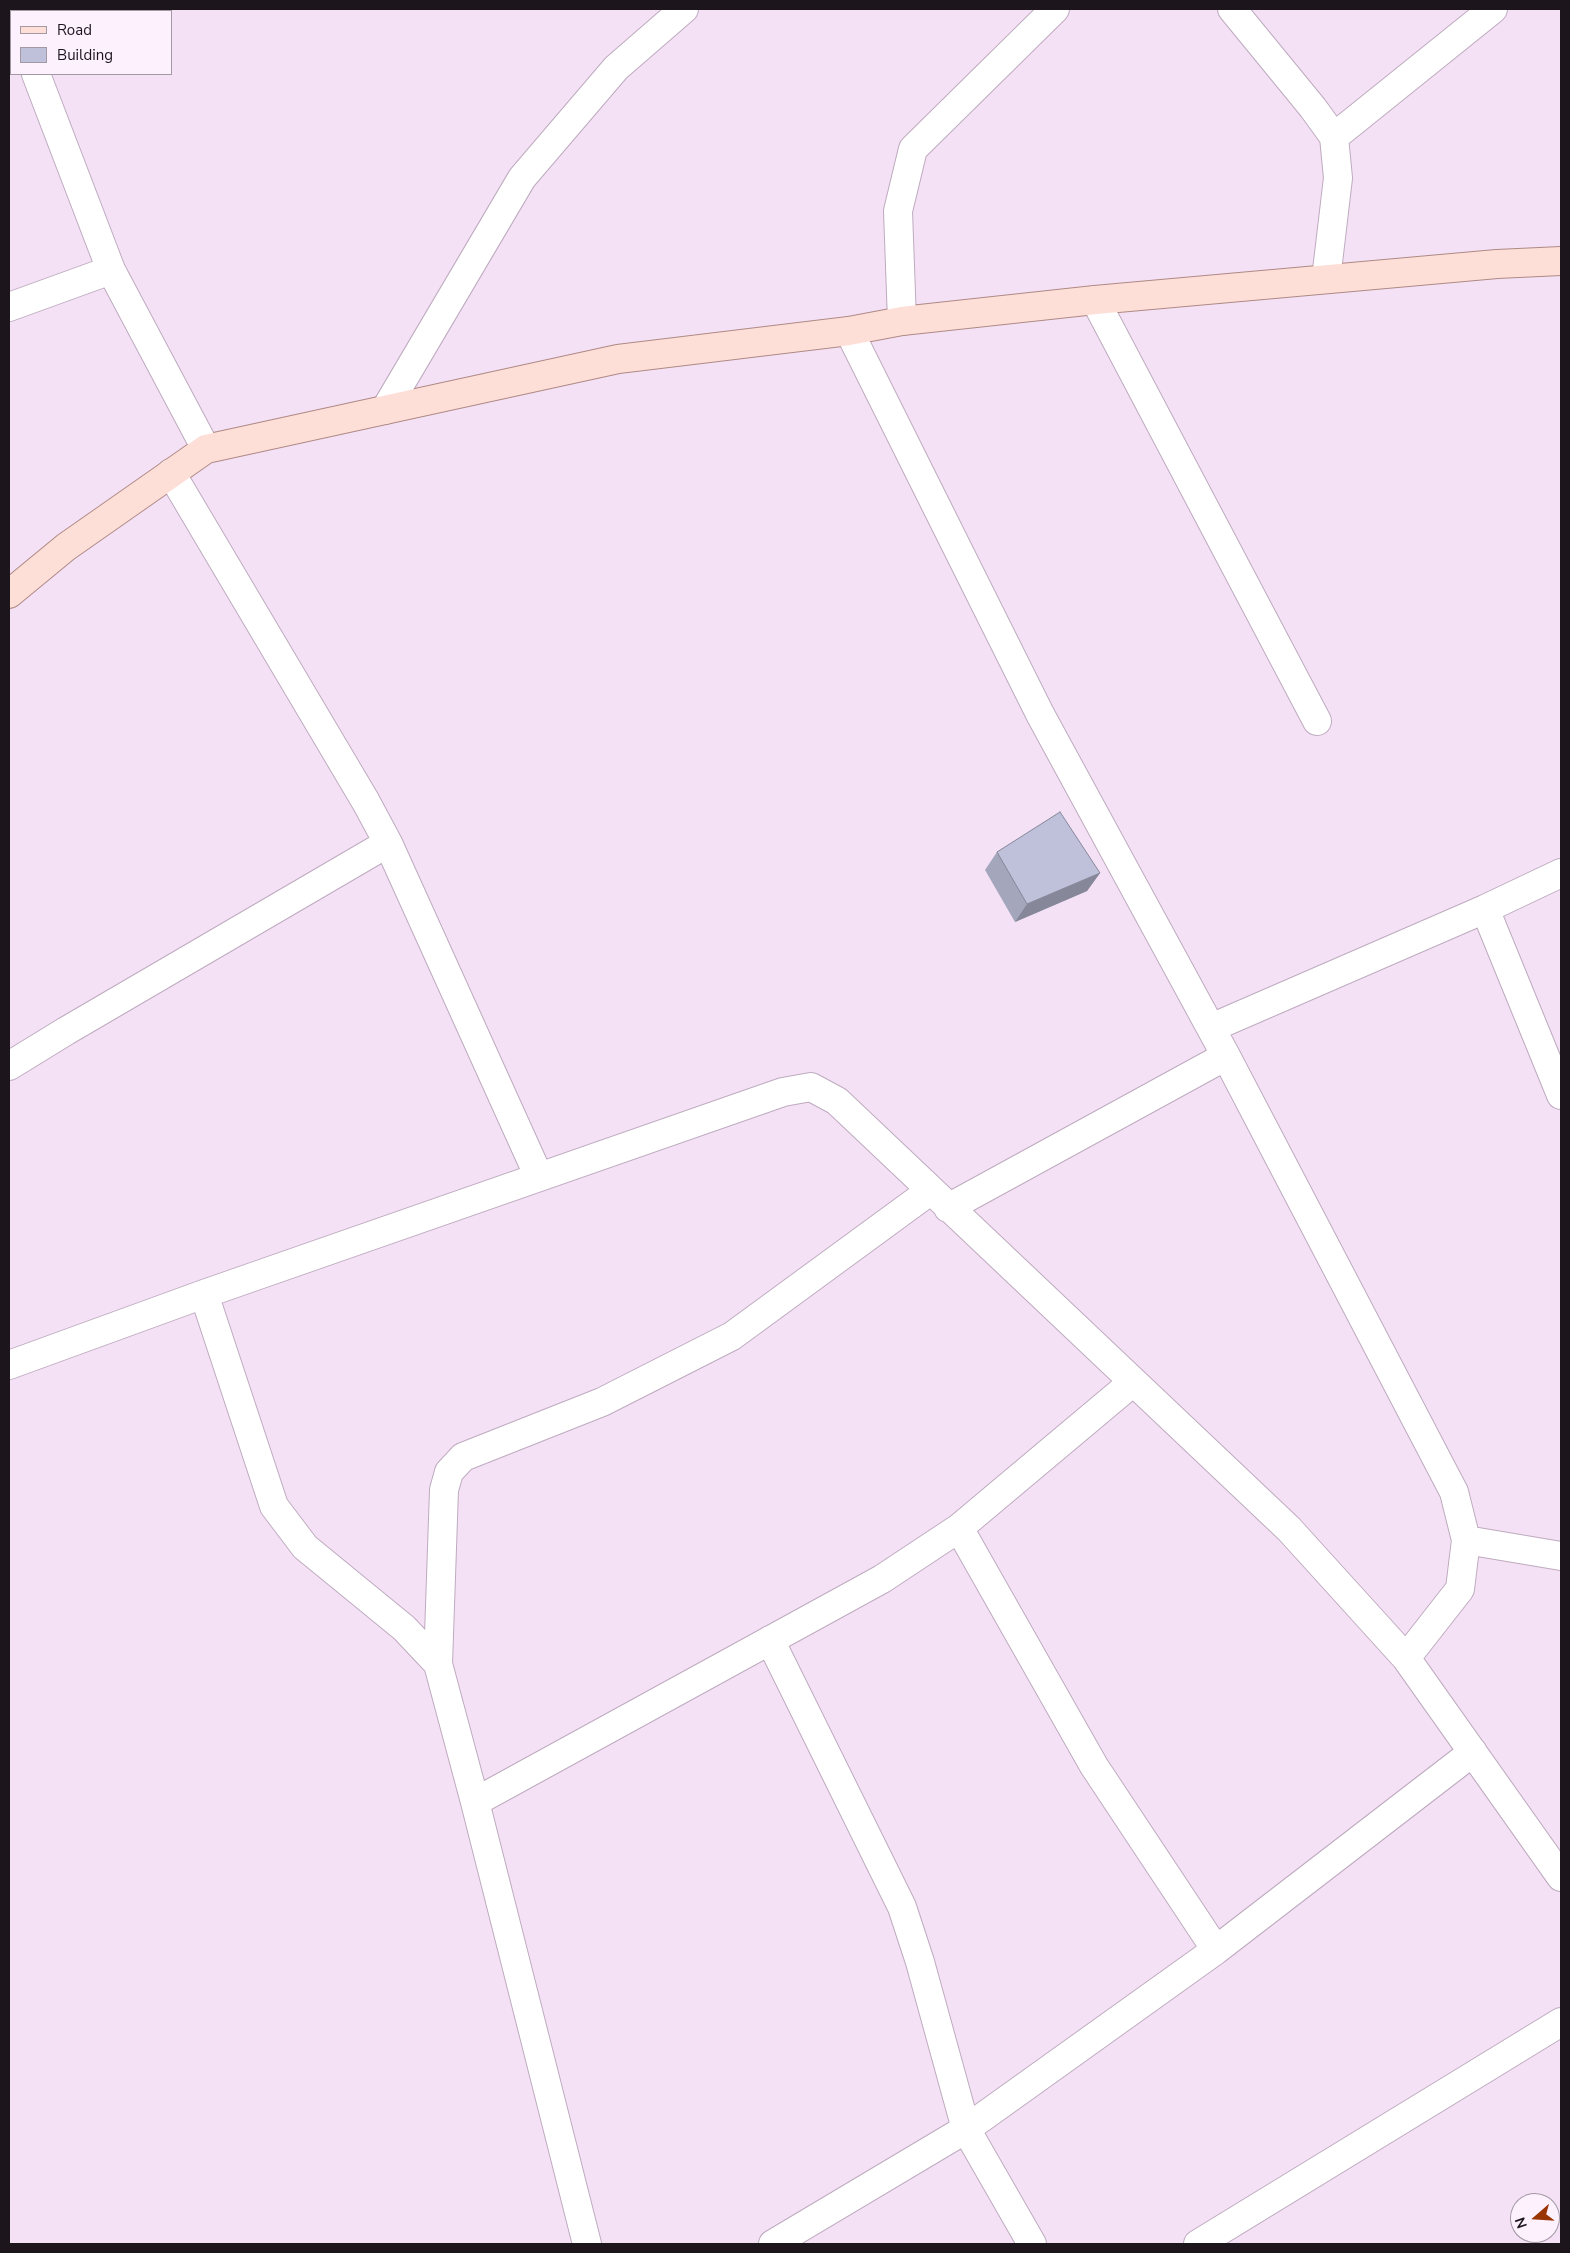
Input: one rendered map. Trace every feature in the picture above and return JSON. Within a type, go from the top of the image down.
[{"type":"main road","points":[[9,594],[66,547],[206,449],[618,360],[849,331],[902,321],[1095,300],[1326,278],[1497,264],[1561,261]]},
{"type":"street","points":[[385,410],[522,178],[616,68],[684,9]]},
{"type":"street","points":[[902,321],[898,211],[913,149],[1055,9]]},
{"type":"street","points":[[1232,9],[1313,108],[1334,137],[1338,178],[1326,278]]},
{"type":"street","points":[[1334,137],[1494,9]]},
{"type":"street","points":[[36,75],[111,270],[206,449]]},
{"type":"street","points":[[9,307],[111,270]]},
{"type":"street","points":[[1095,300],[1317,721]]},
{"type":"street","points":[[849,331],[1040,714],[1226,1056],[1454,1492],[1466,1540],[1460,1589],[1406,1658]]},
{"type":"street","points":[[171,473],[366,802],[388,843],[539,1178]]},
{"type":"street","points":[[9,1066],[388,843]]},
{"type":"street","points":[[1211,1028],[1485,909],[1561,873]]},
{"type":"street","points":[[1485,909],[1561,1095]]},
{"type":"street","points":[[587,2244],[438,1664],[444,1490],[449,1472],[462,1457],[602,1402],[732,1336],[939,1199],[1226,1056]]},
{"type":"street","points":[[9,1365],[204,1294],[783,1092],[812,1087],[837,1102],[1289,1529],[1406,1658],[1561,1877]]},
{"type":"street","points":[[204,1294],[274,1506],[305,1547],[404,1628],[438,1664]]},
{"type":"street","points":[[475,1802],[882,1579],[959,1528],[1132,1382]]},
{"type":"street","points":[[959,1528],[1094,1766],[1216,1950]]},
{"type":"street","points":[[1466,1540],[1561,1556]]},
{"type":"street","points":[[770,1640],[902,1907],[920,1962],[966,2129],[1032,2244]]},
{"type":"street","points":[[773,2244],[966,2129],[1216,1950],[1473,1752]]},
{"type":"street","points":[[1198,2244],[1561,2022]]},
{"type":"building","points":[[9,9],[12,9],[10,10],[9,42]]},
{"type":"building","points":[[1060,812],[1100,873],[1027,904],[997,852]]}]
